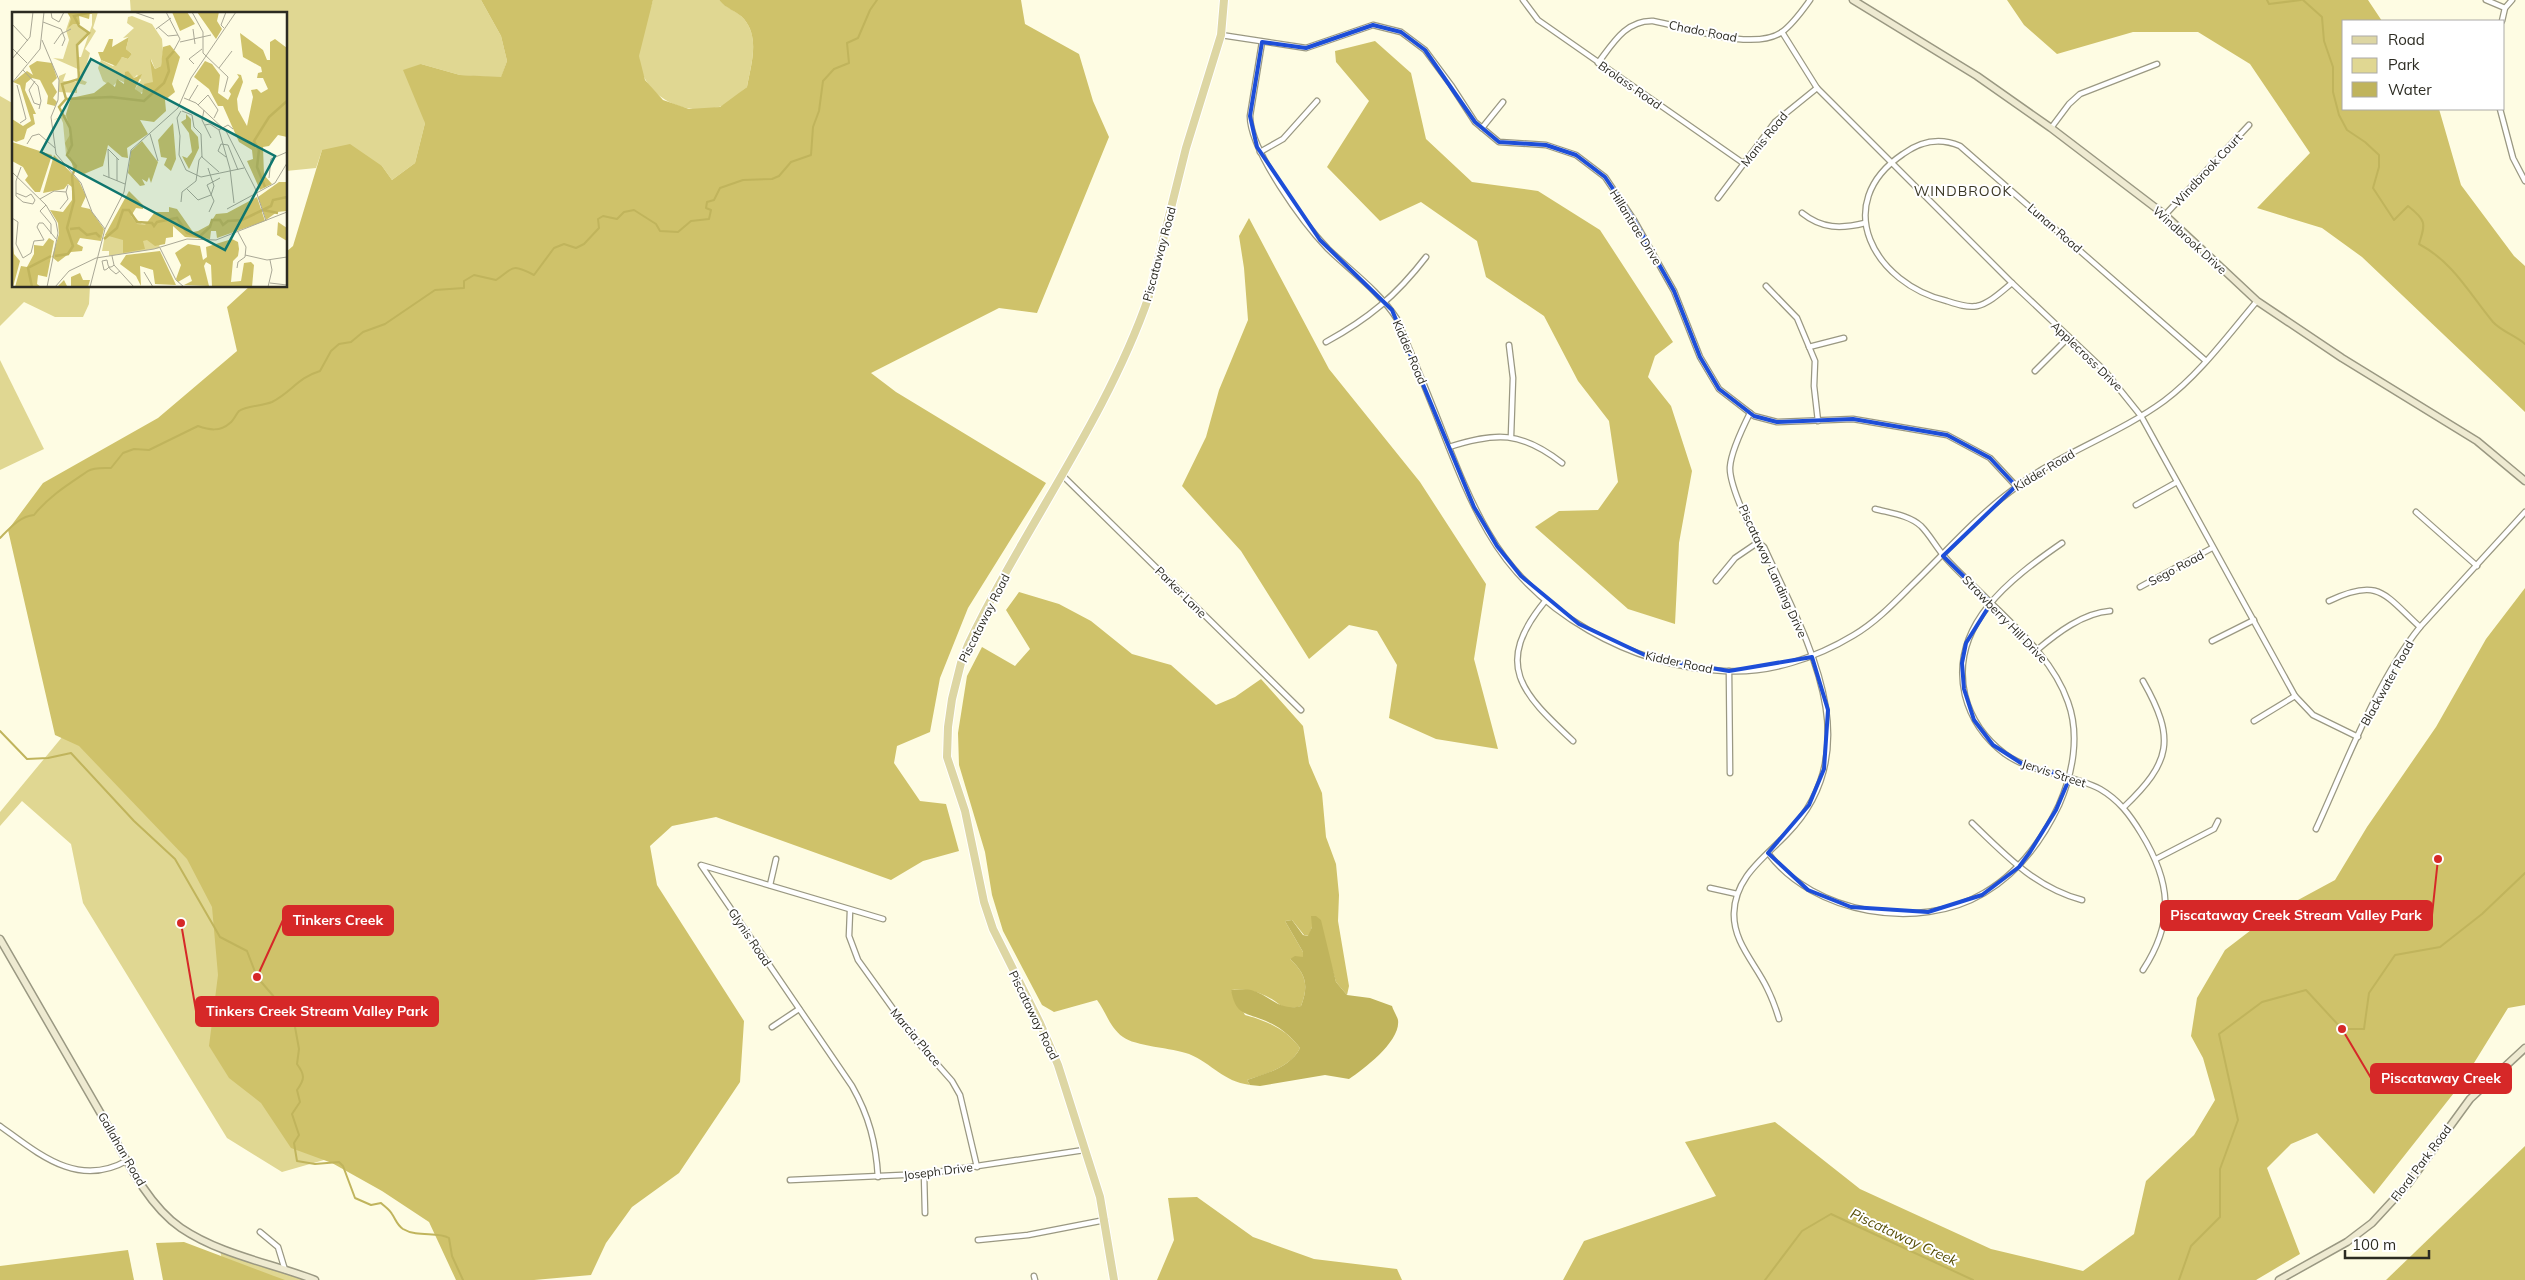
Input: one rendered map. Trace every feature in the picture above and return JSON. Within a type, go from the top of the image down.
[{"type":"main road","name":"Piscataway Road","points":[[1114,1280],[1105,1220],[1049,1044],[990,923],[967,821],[951,775],[946,748],[955,685],[968,645],[1102,403],[1141,319],[1149,296],[1186,148],[1221,35],[1224,0]]},
{"type":"street","name":"Brolass Road","points":[[1523,0],[1538,20],[1743,163]]},
{"type":"street","points":[[1782,32],[1802,12],[1810,0]]},
{"type":"street","name":"Windbrook Drive","points":[[1853,0],[1977,76],[2051,128],[2165,215],[2257,301],[2334,353],[2477,441],[2525,481]]},
{"type":"street","points":[[2486,0],[2505,8]]},
{"type":"street","points":[[2502,20],[2505,8],[2512,0]]},
{"type":"street","name":"Chado Road","points":[[1598,63],[1617,38],[1632,25],[1642,21],[1665,23],[1730,38],[1767,38],[1782,32]]},
{"type":"street","name":"Hillantrae Drive","points":[[1221,35],[1306,48],[1373,25],[1401,32],[1425,50],[1475,122],[1499,142],[1546,145],[1576,155],[1605,177],[1634,220],[1674,291],[1700,357],[1719,389],[1750,413],[1777,422],[1853,419],[1947,435],[1990,458],[2016,486]]},
{"type":"street","name":"Applecross Drive","points":[[1782,32],[1817,88],[2012,283],[2110,377],[2141,416],[2295,696],[2313,715],[2358,737]]},
{"type":"street","name":"Kidder Road","points":[[1262,42],[1250,116],[1253,135],[1260,152],[1289,199],[1320,240],[1386,303],[1397,319],[1474,507],[1488,532],[1521,576],[1546,600],[1591,632],[1639,654],[1675,664],[1729,671],[1768,667],[1812,657],[1855,635],[1872,623],[2016,486],[2141,416],[2165,400],[2206,361],[2257,301]]},
{"type":"street","points":[[2051,128],[2080,94],[2156,64]]},
{"type":"street","name":"Manis Road","points":[[1718,198],[1781,115],[1817,88]]},
{"type":"street","points":[[1260,152],[1283,139],[1317,101]]},
{"type":"street","points":[[1482,128],[1503,102]]},
{"type":"street","points":[[2500,110],[2513,158],[2524,177]]},
{"type":"street","name":"Windbrook Court","points":[[2165,215],[2249,125]]},
{"type":"street","name":"Lunan Road","points":[[1864,222],[1864,212],[1870,193],[1882,172],[1891,163],[1910,149],[1934,140],[1954,144],[1964,149],[2206,361]]},
{"type":"street","points":[[1802,213],[1811,220],[1833,227],[1849,227],[1864,222],[1876,252],[1884,264],[1908,284],[1932,298],[1977,306],[2012,283]]},
{"type":"street","points":[[1326,342],[1360,322],[1386,303],[1426,258]]},
{"type":"street","points":[[1766,286],[1797,318],[1815,360],[1814,386],[1818,421]]},
{"type":"street","points":[[1809,348],[1844,338]]},
{"type":"street","points":[[2035,371],[2068,338]]},
{"type":"street","points":[[1509,345],[1513,378],[1511,436]]},
{"type":"street","name":"Piscataway Landing Drive","points":[[1750,413],[1739,438],[1730,468],[1742,510],[1757,542],[1764,547],[1812,657],[1823,686],[1828,710],[1828,739],[1824,769],[1808,806],[1790,830],[1748,873],[1737,894],[1734,914],[1739,938],[1768,988],[1779,1019]]},
{"type":"street","points":[[1449,447],[1478,438],[1511,436],[1542,448],[1562,463]]},
{"type":"street","name":"Parker Lane","points":[[1062,475],[1301,710]]},
{"type":"street","points":[[2136,505],[2177,482]]},
{"type":"street","name":"Strawberry Hill Drive","points":[[1768,853],[1798,882],[1825,898],[1851,908],[1896,912],[1928,912],[1962,904],[1991,889],[2019,867],[2049,823],[2070,777],[2074,742],[2070,709],[2058,679],[2037,650],[1943,556],[1921,526],[1902,516],[1875,510]]},
{"type":"street","points":[[2416,512],[2477,566]]},
{"type":"street","name":"Blackwater Road","points":[[2316,829],[2358,737],[2397,660],[2420,627],[2525,512]]},
{"type":"street","points":[[1716,581],[1735,558],[1757,542]]},
{"type":"street","name":"Jervis Street","points":[[2062,543],[2039,560],[1991,603],[1974,625],[1966,643],[1962,663],[1964,689],[1970,711],[1985,736],[2006,754],[2024,764],[2070,777],[2099,789],[2124,807],[2156,859],[2164,887],[2165,920],[2159,943],[2143,970]]},
{"type":"street","name":"Sego Road","points":[[2140,587],[2212,548]]},
{"type":"street","points":[[2329,601],[2360,589],[2374,589],[2388,598],[2420,627]]},
{"type":"street","points":[[1546,600],[1531,619],[1524,632],[1519,653],[1519,670],[1532,700],[1573,741]]},
{"type":"street","points":[[2037,650],[2078,622],[2096,613],[2110,611]]},
{"type":"street","points":[[2212,641],[2254,620]]},
{"type":"street","points":[[1729,671],[1730,773]]},
{"type":"street","points":[[2124,807],[2153,776],[2164,748],[2163,724],[2143,681]]},
{"type":"street","points":[[2254,722],[2295,696]]},
{"type":"street","points":[[2156,859],[2214,828],[2218,820]]},
{"type":"street","points":[[1972,824],[2035,880],[2055,891],[2082,900]]},
{"type":"street","points":[[770,885],[776,859]]},
{"type":"street","name":"Glynis Road","points":[[878,1177],[876,1144],[863,1105],[701,864],[883,920]]},
{"type":"street","points":[[1710,888],[1737,894]]},
{"type":"street","name":"Marcia Place","points":[[850,911],[849,936],[858,960],[914,1038],[952,1081],[960,1095],[977,1167]]},
{"type":"street","name":"Gallahan Road","points":[[0,939],[128,1160],[157,1206],[183,1229],[232,1253],[315,1280]]},
{"type":"street","points":[[772,1027],[799,1009]]},
{"type":"street","name":"Floral Park Road","points":[[2279,1280],[2347,1242],[2372,1223],[2408,1184],[2470,1099],[2525,1048]]},
{"type":"street","points":[[0,1126],[40,1154],[64,1166],[78,1170],[99,1171],[118,1166],[128,1160]]},
{"type":"street","name":"Joseph Drive","points":[[790,1180],[924,1174],[1084,1150]]},
{"type":"street","points":[[924,1174],[925,1213]]},
{"type":"street","points":[[978,1240],[1028,1235],[1105,1220]]},
{"type":"street","points":[[260,1232],[278,1247],[285,1270]]},
{"type":"highlighted area","points":[[1373,25],[1401,32],[1425,50],[1475,122],[1499,142],[1546,145],[1576,155],[1605,177],[1634,220],[1674,291],[1700,357],[1719,389],[1754,416],[1777,422],[1853,419],[1947,435],[1990,458],[2016,486],[1943,556],[1991,603],[1966,643],[1962,663],[1964,689],[1974,720],[1993,745],[2024,765],[2070,777],[2056,810],[2019,867],[1982,895],[1928,912],[1851,907],[1808,890],[1768,853],[1809,805],[1824,769],[1828,710],[1812,657],[1729,671],[1651,658],[1579,624],[1521,576],[1497,546],[1474,507],[1392,310],[1320,240],[1257,147],[1250,116],[1262,42],[1306,48]]},
{"type":"green space","points":[[130,0],[481,0],[501,36],[507,61],[501,78],[460,75],[421,64],[425,123],[415,163],[392,180],[382,166],[322,150],[316,168],[288,171],[288,12],[131,12]]},
{"type":"green space","points":[[653,0],[719,0],[741,16],[749,26],[753,43],[747,87],[722,106],[705,109],[678,106],[656,93],[647,83],[639,57],[642,35]]},
{"type":"green space","points":[[0,96],[12,103],[12,288],[90,288],[89,304],[83,317],[55,317],[24,302],[0,326]]},
{"type":"green space","points":[[0,360],[44,449],[0,470]]},
{"type":"green space","points":[[87,707],[492,1112],[282,1172],[227,1138],[83,903],[71,844],[22,801],[0,826],[0,812]]},
{"type":"green space","points":[[220,1250],[308,1280],[226,1280]]},
{"type":"shaded area","points":[[481,0],[653,0],[639,56],[645,80],[663,100],[689,109],[720,107],[747,87],[753,43],[749,26],[744,19],[719,0],[1021,0],[1025,24],[1079,54],[1093,101],[1109,137],[1037,313],[999,308],[871,373],[896,392],[1046,483],[968,608],[940,678],[930,732],[897,746],[894,763],[920,801],[946,804],[959,851],[923,861],[891,880],[716,817],[672,826],[650,846],[657,885],[744,1021],[740,1082],[679,1173],[632,1207],[606,1243],[591,1275],[534,1280],[456,1280],[429,1222],[382,1191],[332,1163],[291,1148],[261,1103],[229,1078],[209,1046],[218,975],[212,907],[187,859],[79,746],[55,735],[8,530],[43,483],[158,418],[237,351],[227,307],[248,288],[288,288],[288,250],[293,246],[322,150],[350,144],[382,166],[392,180],[415,163],[425,123],[403,70],[421,64],[460,75],[501,77],[507,61],[501,36]]},
{"type":"shaded area","points":[[2007,0],[2368,0],[2381,20],[2342,20],[2342,110],[2439,110],[2461,185],[2514,256],[2525,266],[2525,412],[2362,257],[2322,228],[2257,208],[2310,153],[2250,64],[2198,32],[2133,32],[2057,54],[2024,25]]},
{"type":"shaded area","points":[[1375,41],[1411,73],[1426,139],[1472,182],[1538,191],[1600,230],[1673,342],[1655,356],[1648,377],[1671,406],[1692,471],[1679,543],[1675,624],[1628,609],[1535,527],[1559,511],[1598,510],[1618,482],[1609,421],[1578,381],[1544,316],[1486,277],[1477,241],[1421,202],[1380,221],[1327,167],[1369,101],[1336,62],[1335,51]]},
{"type":"shaded area","points":[[1249,218],[1329,369],[1420,482],[1486,584],[1474,659],[1498,749],[1436,739],[1389,718],[1397,665],[1377,631],[1349,625],[1309,659],[1241,551],[1182,486],[1206,437],[1219,390],[1248,320],[1244,268],[1239,236]]},
{"type":"shaded area","points":[[2525,588],[2525,1005],[2508,1008],[2461,1084],[2374,1194],[2317,1133],[2291,1144],[2267,1168],[2300,1254],[2256,1280],[1563,1280],[1584,1241],[1716,1196],[1685,1142],[1775,1122],[1860,1189],[1991,1249],[2083,1271],[2134,1234],[2146,1181],[2194,1135],[2215,1100],[2203,1058],[2191,1036],[2197,998],[2225,950],[2272,914],[2335,880],[2367,827],[2436,727],[2486,639]]},
{"type":"shaded area","points":[[1019,592],[1059,604],[1091,621],[1132,654],[1171,665],[1216,705],[1235,697],[1261,679],[1303,726],[1309,763],[1322,793],[1326,837],[1336,864],[1339,895],[1338,921],[1349,986],[1347,995],[1336,982],[1329,958],[1312,927],[1309,936],[1304,935],[1292,920],[1285,921],[1304,957],[1290,959],[1303,975],[1305,992],[1301,1006],[1289,1008],[1257,992],[1231,990],[1245,1015],[1276,1027],[1295,1041],[1300,1048],[1296,1055],[1284,1065],[1247,1080],[1250,1085],[1232,1080],[1189,1054],[1128,1040],[1111,1025],[1097,1000],[1054,1012],[1042,1005],[1003,931],[992,895],[985,852],[959,765],[958,733],[967,676],[982,647],[1015,666],[1030,649],[1006,610]]},
{"type":"shaded area","points":[[2525,1146],[2525,1280],[2386,1280]]},
{"type":"shaded area","points":[[1197,1197],[1253,1237],[1314,1259],[1397,1269],[1402,1280],[1157,1280],[1174,1240],[1168,1198]]},
{"type":"shaded area","points":[[184,1242],[285,1280],[163,1280],[156,1243]]},
{"type":"shaded area","points":[[128,1250],[134,1280],[0,1280],[0,1266]]},
{"type":"water","points":[[1311,916],[1316,916],[1321,920],[1336,982],[1347,995],[1370,998],[1392,1006],[1398,1020],[1394,1037],[1380,1054],[1349,1079],[1325,1075],[1260,1086],[1250,1085],[1247,1080],[1284,1065],[1296,1055],[1300,1048],[1276,1026],[1242,1012],[1236,1005],[1231,990],[1251,990],[1287,1007],[1301,1006],[1305,992],[1303,975],[1290,959],[1295,956],[1303,957],[1303,952],[1285,921],[1292,920],[1303,935],[1308,936],[1312,927]]},
{"type":"waterway","points":[[0,538],[15,524],[24,518],[34,515],[53,496],[88,471],[96,468],[111,468],[123,453],[134,449],[149,450],[198,426],[210,429],[222,428],[231,422],[242,409],[272,402],[306,377],[320,371],[331,351],[339,344],[351,342],[363,332],[385,324],[435,290],[464,288],[464,281],[474,275],[496,280],[513,268],[534,275],[554,248],[564,244],[576,248],[584,244],[599,228],[598,219],[603,216],[617,219],[624,212],[634,210],[656,224],[660,231],[678,232],[691,221],[709,219],[711,210],[706,208],[707,202],[714,200],[720,188],[743,180],[772,179],[779,176],[791,162],[811,155],[813,127],[819,111],[823,81],[834,69],[849,63],[847,43],[858,38],[870,10],[877,0]]},
{"type":"waterway","points":[[2267,0],[2269,4],[2301,0]]},
{"type":"waterway","points":[[2303,0],[2322,17],[2324,41],[2333,67],[2333,92],[2339,115],[2347,130],[2365,142],[2379,155],[2379,167],[2373,188],[2394,220],[2408,206],[2418,215],[2423,222],[2423,231],[2419,244],[2431,251],[2451,269],[2496,325],[2525,344]]},
{"type":"waterway","points":[[0,731],[27,759],[48,758],[71,753],[134,821],[175,859],[220,937],[247,951],[257,977],[281,1005],[295,1027],[299,1049],[297,1064],[302,1071],[303,1077],[302,1083],[297,1090],[300,1102],[292,1114],[299,1135],[294,1143],[297,1161],[315,1164],[339,1162],[343,1166],[355,1198],[371,1205],[381,1203],[391,1213],[399,1226],[409,1232],[449,1238],[452,1256],[463,1280]]},
{"type":"waterway","name":"Piscataway Creek","points":[[2179,1280],[2191,1246],[2220,1217],[2220,1169],[2238,1120],[2219,1034],[2262,1002],[2306,990],[2342,1029],[2364,1029],[2369,993],[2395,955],[2440,947],[2482,914],[2525,873]]},
{"type":"waterway","name":"Piscataway Creek","points":[[1765,1280],[1802,1231],[1831,1214],[1973,1280]]},
{"type":"place","name":"Piscataway Creek Stream Valley Park","points":[[2438,859]]},
{"type":"place","name":"Tinkers Creek Stream Valley Park","points":[[181,923]]},
{"type":"place","name":"Tinkers Creek","points":[[257,977]]},
{"type":"place","name":"Piscataway Creek","points":[[2342,1029]]},
{"type":"district","name":"WINDBROOK","points":[[1963,191]]}]
